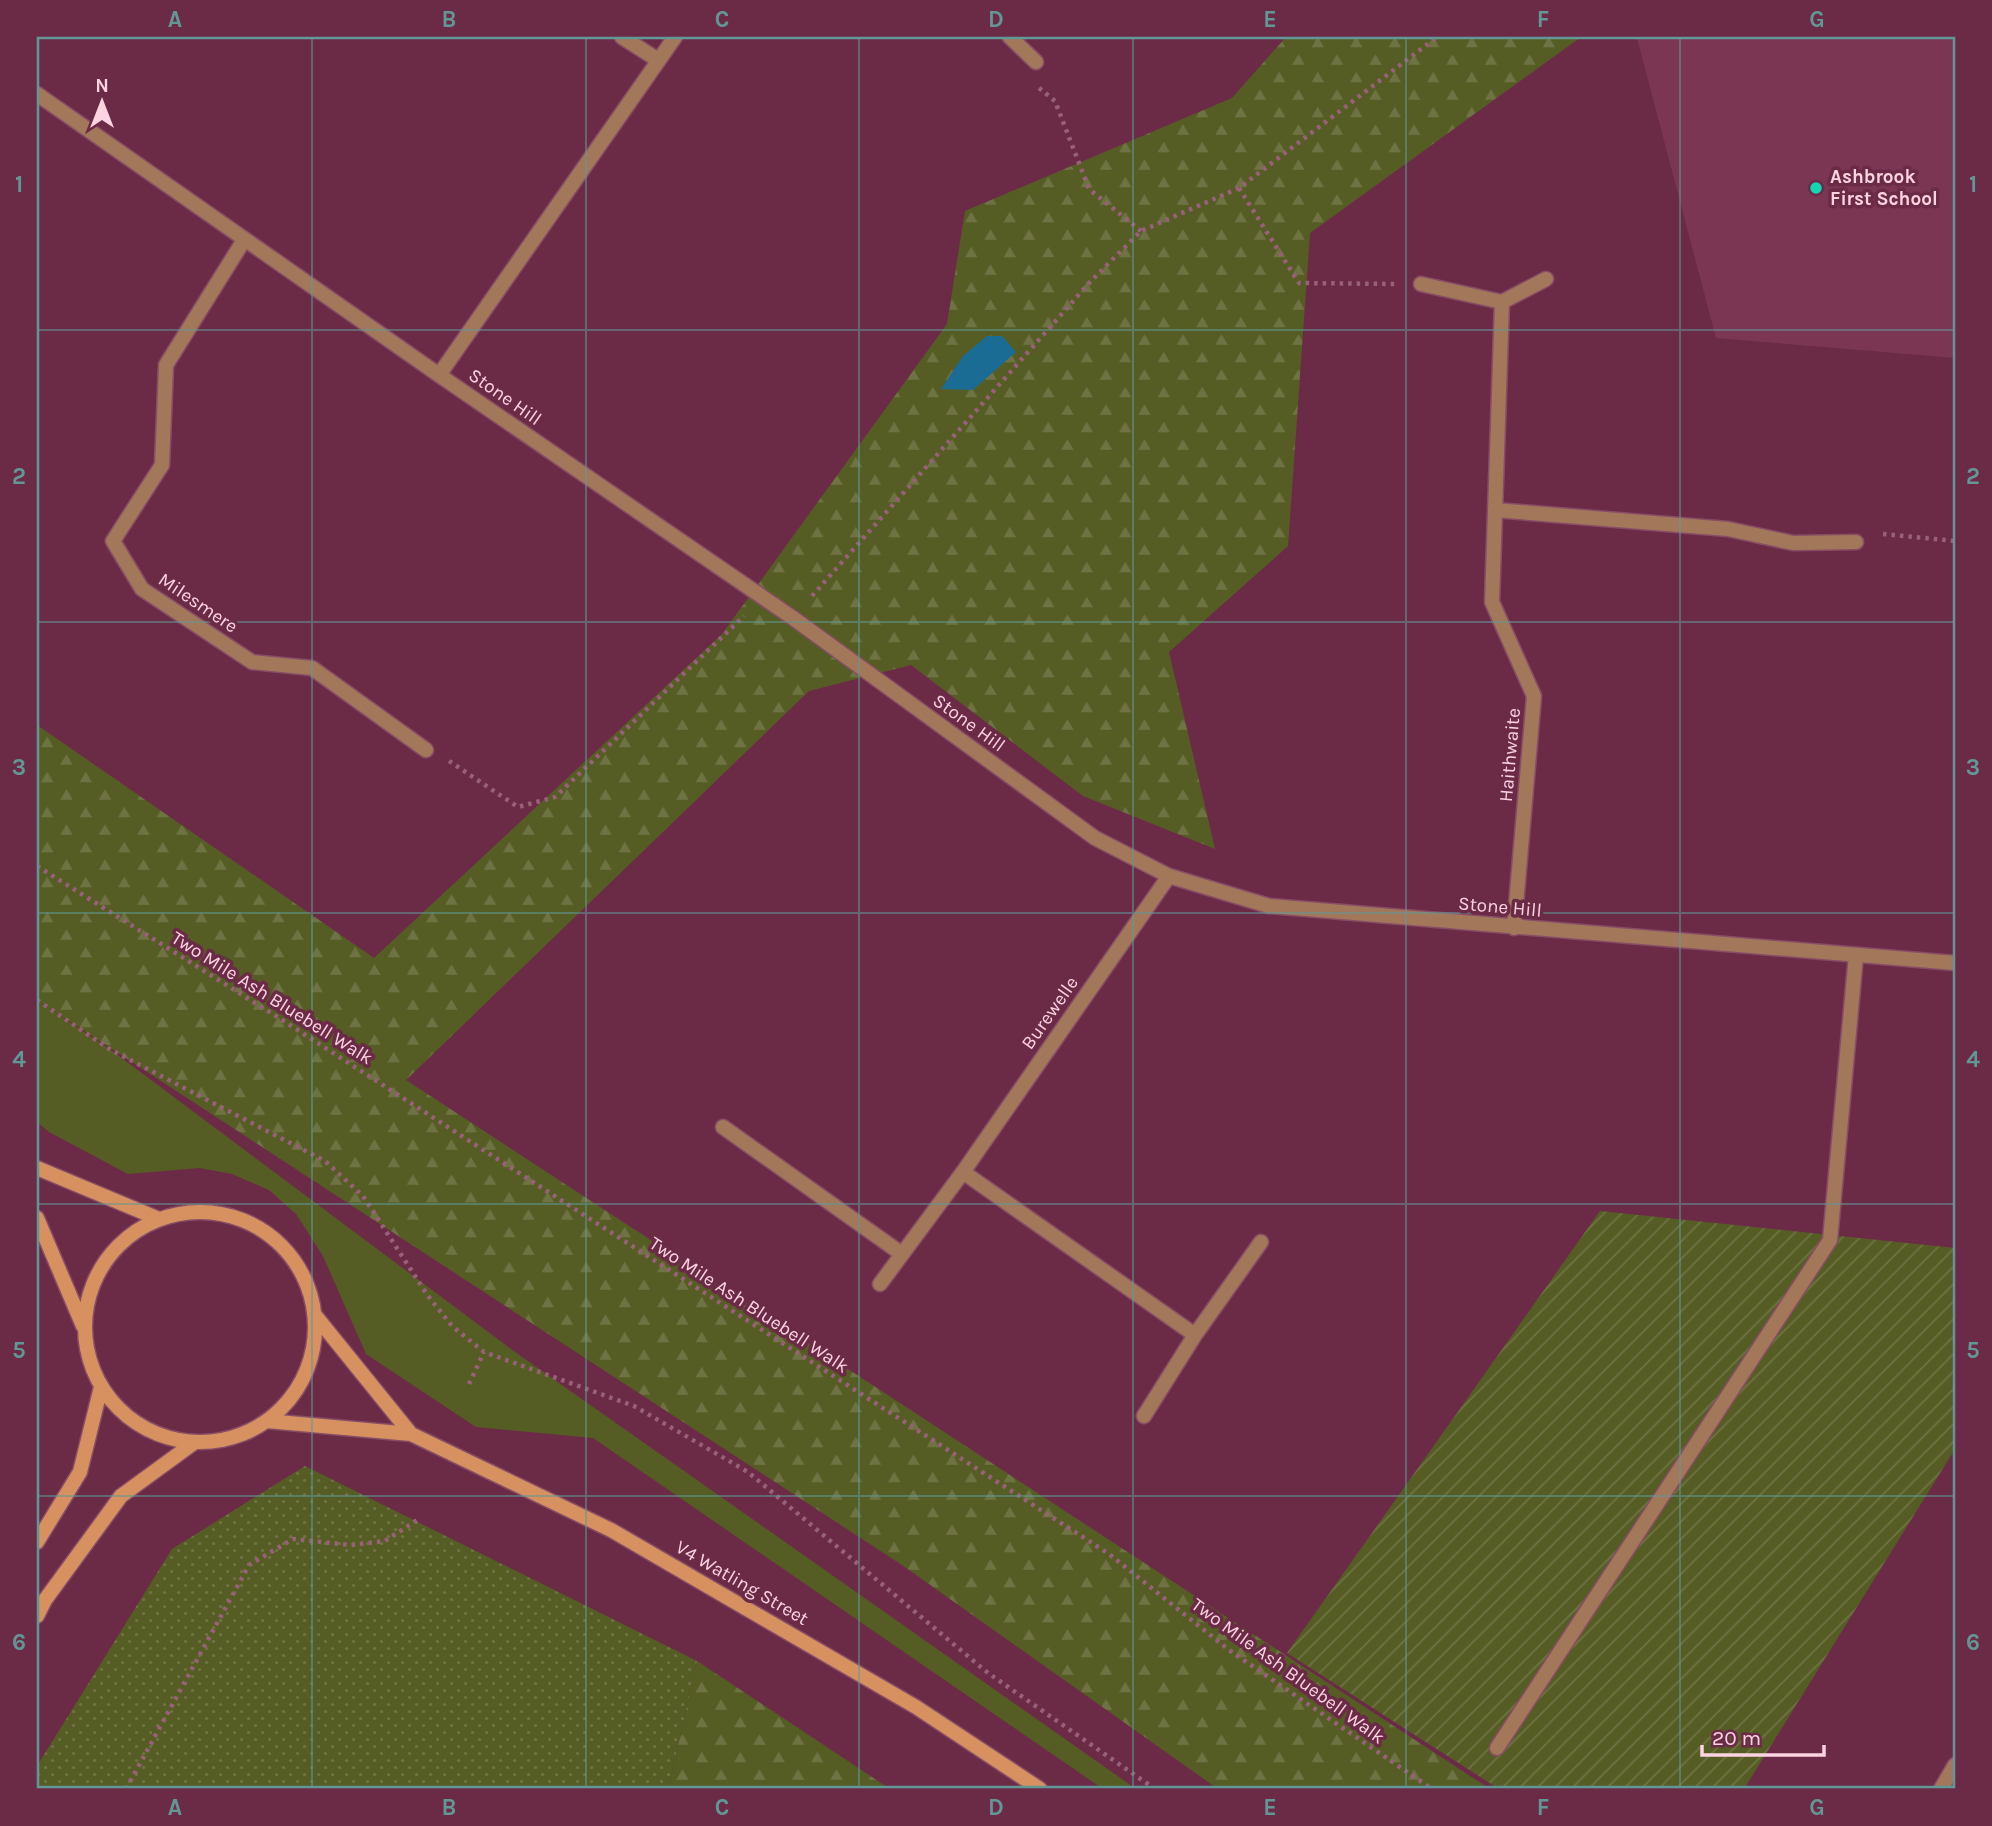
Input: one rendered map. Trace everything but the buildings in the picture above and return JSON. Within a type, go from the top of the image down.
[{"type":"street","points":[[622,37],[659,60]]},
{"type":"street","name":"Stone Hill","points":[[675,37],[439,375],[793,618],[1095,838],[1169,876],[1269,906],[1955,963]]},
{"type":"street","points":[[1010,37],[1036,62]]},
{"type":"street","points":[[37,94],[439,375]]},
{"type":"street","name":"Milesmere","points":[[244,240],[166,365],[162,465],[113,541],[142,589],[252,662],[312,668],[426,750]]},
{"type":"street","points":[[1421,284],[1502,302],[1546,279]]},
{"type":"street","name":"Haithwaite","points":[[1502,302],[1492,602],[1534,696],[1514,928]]},
{"type":"street","points":[[1495,510],[1728,529],[1793,543],[1856,542]]},
{"type":"street","name":"Burewelle","points":[[880,1284],[962,1172],[1169,876]]},
{"type":"street","points":[[1497,1748],[1830,1240],[1856,955]]},
{"type":"street","points":[[723,1127],[902,1254]]},
{"type":"street","points":[[37,1168],[159,1219]]},
{"type":"street","points":[[962,1172],[1195,1335]]},
{"type":"street","points":[[189,1213],[218,1213],[247,1222],[272,1238],[293,1259],[307,1285],[314,1314],[315,1339],[310,1363],[300,1384],[285,1404],[267,1421],[245,1434],[220,1441],[195,1442],[167,1438],[141,1427],[118,1409],[101,1387],[88,1358],[84,1327],[87,1299],[97,1273],[113,1250],[135,1232],[159,1219],[189,1213]]},
{"type":"street","points":[[37,1218],[84,1327]]},
{"type":"street","points":[[1144,1416],[1195,1335],[1262,1242]]},
{"type":"street","name":"V4 Watling Street","points":[[314,1314],[411,1434]]},
{"type":"street","points":[[37,1542],[80,1472],[101,1387]]},
{"type":"street","name":"V4 Watling Street","points":[[267,1421],[411,1434],[611,1530],[916,1707],[1040,1789]]},
{"type":"street","points":[[37,1616],[44,1600],[121,1496],[195,1442]]},
{"type":"street","points":[[1941,1789],[1955,1765]]},
{"type":"path","points":[[793,618],[1091,281],[1141,231],[1239,188],[1437,37]]},
{"type":"path","points":[[1036,62],[1031,81],[1055,101],[1089,189],[1141,231]]},
{"type":"path","points":[[1239,188],[1299,283],[1421,284]]},
{"type":"path","points":[[1856,542],[1884,533],[1955,541]]},
{"type":"path","points":[[426,750],[455,764],[518,807],[555,797],[763,598]]},
{"type":"path","name":"Two Mile Ash Bluebell Walk","points":[[37,866],[279,1018],[1109,1553],[1229,1650],[1432,1789]]},
{"type":"path","points":[[37,1000],[111,1050],[325,1161],[363,1196],[428,1296],[452,1326],[484,1352],[634,1406],[748,1472],[988,1673],[1155,1789]]},
{"type":"path","points":[[469,1384],[484,1352]]},
{"type":"path","points":[[126,1789],[249,1565],[293,1539],[351,1545],[385,1541],[417,1520]]},
{"type":"shaded area","name":"Ashbrook First School","points":[[1955,37],[1955,358],[1716,338],[1637,38]]},
{"type":"green space","points":[[1286,37],[1581,37],[1310,233],[1288,546],[1169,652],[1215,849],[1083,796],[911,665],[809,691],[406,1080],[1490,1789],[1218,1789],[902,1565],[37,1000],[37,725],[374,958],[722,634],[947,324],[965,211],[1232,98]]},
{"type":"green space","points":[[37,1000],[111,1050],[515,1352],[1136,1789],[1103,1789],[593,1438],[476,1427],[366,1354],[323,1256],[296,1214],[269,1190],[232,1174],[200,1168],[128,1174],[49,1132],[37,1122]]},
{"type":"green space","points":[[1600,1211],[1955,1248],[1955,1449],[1744,1789],[1499,1789],[1287,1653]]},
{"type":"green space","points":[[305,1466],[697,1661],[668,1789],[37,1789],[37,1766],[172,1549]]},
{"type":"green space","points":[[697,1661],[890,1789],[668,1789]]},
{"type":"water","points":[[987,336],[1002,336],[1016,352],[973,390],[941,389],[963,356]]},
{"type":"place","name":"Ashbrook First School","points":[[1816,188]]}]
